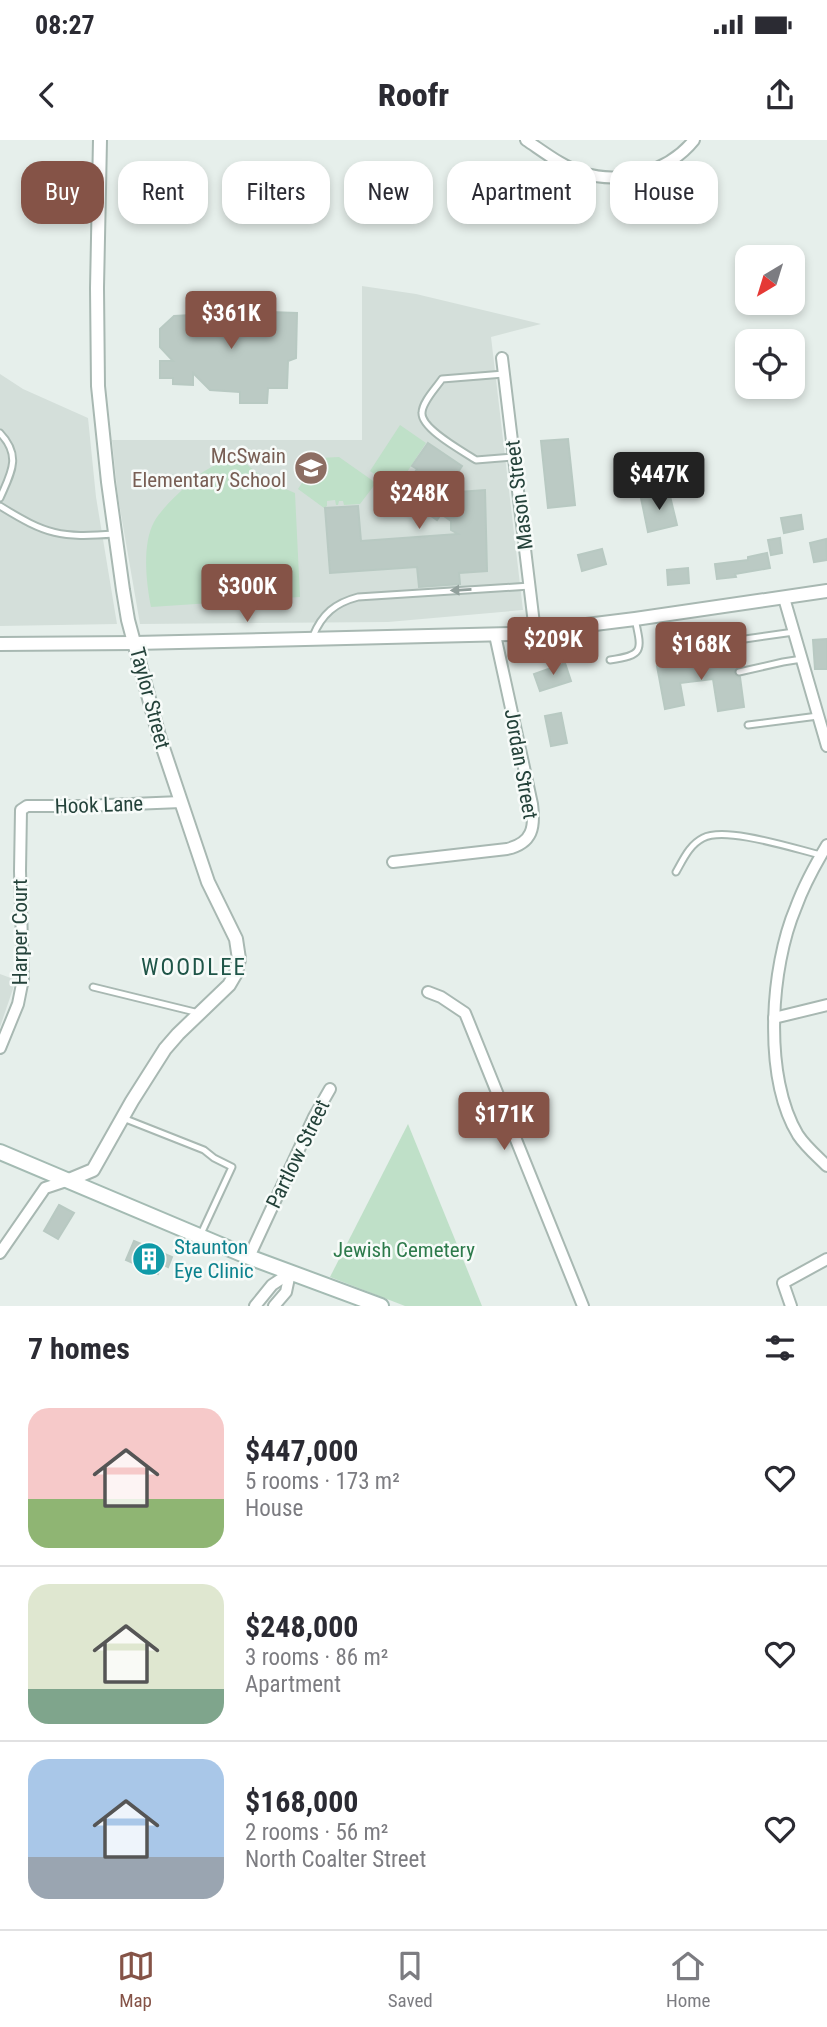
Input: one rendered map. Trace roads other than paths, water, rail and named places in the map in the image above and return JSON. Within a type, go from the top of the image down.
[{"type":"main road","points":[[0,1152],[249,1257],[381,1306]]},
{"type":"street","name":"Taylor Street","points":[[69,1180],[93,1170],[165,1049],[233,980],[239,965],[236,939],[208,882],[159,736],[128,620],[115,534],[99,386],[97,288],[100,140]]},
{"type":"street","points":[[526,140],[571,168],[601,177],[617,178],[660,167],[675,158],[694,140]]},
{"type":"street","name":"Mason Street","points":[[502,358],[535,632]]},
{"type":"street","points":[[0,644],[495,635],[635,619],[827,591]]},
{"type":"street","points":[[784,598],[827,746]]},
{"type":"street","name":"Jordan Street","points":[[393,862],[508,849],[523,843],[532,830],[532,804],[495,635]]},
{"type":"street","name":"Hook Lane","points":[[20,812],[27,806],[181,802]]},
{"type":"street","name":"Harper Court","points":[[0,1048],[18,1004],[23,979],[20,812]]},
{"type":"street","points":[[824,850],[795,907],[785,938],[778,975],[774,1037],[779,1084],[791,1119],[806,1145],[827,1166]]},
{"type":"street","points":[[428,992],[465,1013],[583,1306]]},
{"type":"street","points":[[775,1018],[827,1005]]},
{"type":"street","name":"Partlow Street","points":[[249,1257],[314,1117],[330,1089]]},
{"type":"street","points":[[1,1250],[45,1188],[69,1180]]},
{"type":"street","points":[[791,1306],[783,1283],[827,1259]]},
{"type":"street","points":[[255,1306],[272,1285],[290,1273]]},
{"type":"street","points":[[274,1306],[286,1292],[290,1273]]},
{"type":"lane","points":[[504,374],[442,379],[422,409],[421,416],[428,427],[477,460],[515,456]]},
{"type":"lane","points":[[0,433],[10,444],[13,460],[10,476],[0,498]]},
{"type":"lane","points":[[0,506],[25,522],[54,534],[115,534]]},
{"type":"lane","points":[[312,639],[318,623],[326,614],[338,604],[358,597],[530,586]]},
{"type":"lane","points":[[610,660],[632,657],[637,652],[640,647],[635,619]]},
{"type":"lane","points":[[731,641],[794,632]]},
{"type":"lane","points":[[739,672],[802,659]]},
{"type":"lane","points":[[748,725],[818,716]]},
{"type":"lane","points":[[676,872],[689,849],[704,837],[725,835],[824,850]]},
{"type":"lane","points":[[93,988],[199,1013]]},
{"type":"lane","points":[[123,1118],[204,1150],[232,1167],[200,1237]]},
{"type":"place","name":"McSwain Elementary School","points":[[311,468]]},
{"type":"place","name":"Staunton Eye Clinic","points":[[149,1259]]},
{"type":"district","name":"WOODLEE","points":[[194,967]]},
{"type":"park label","name":"Jewish Cemetery","points":[[404,1250]]}]
